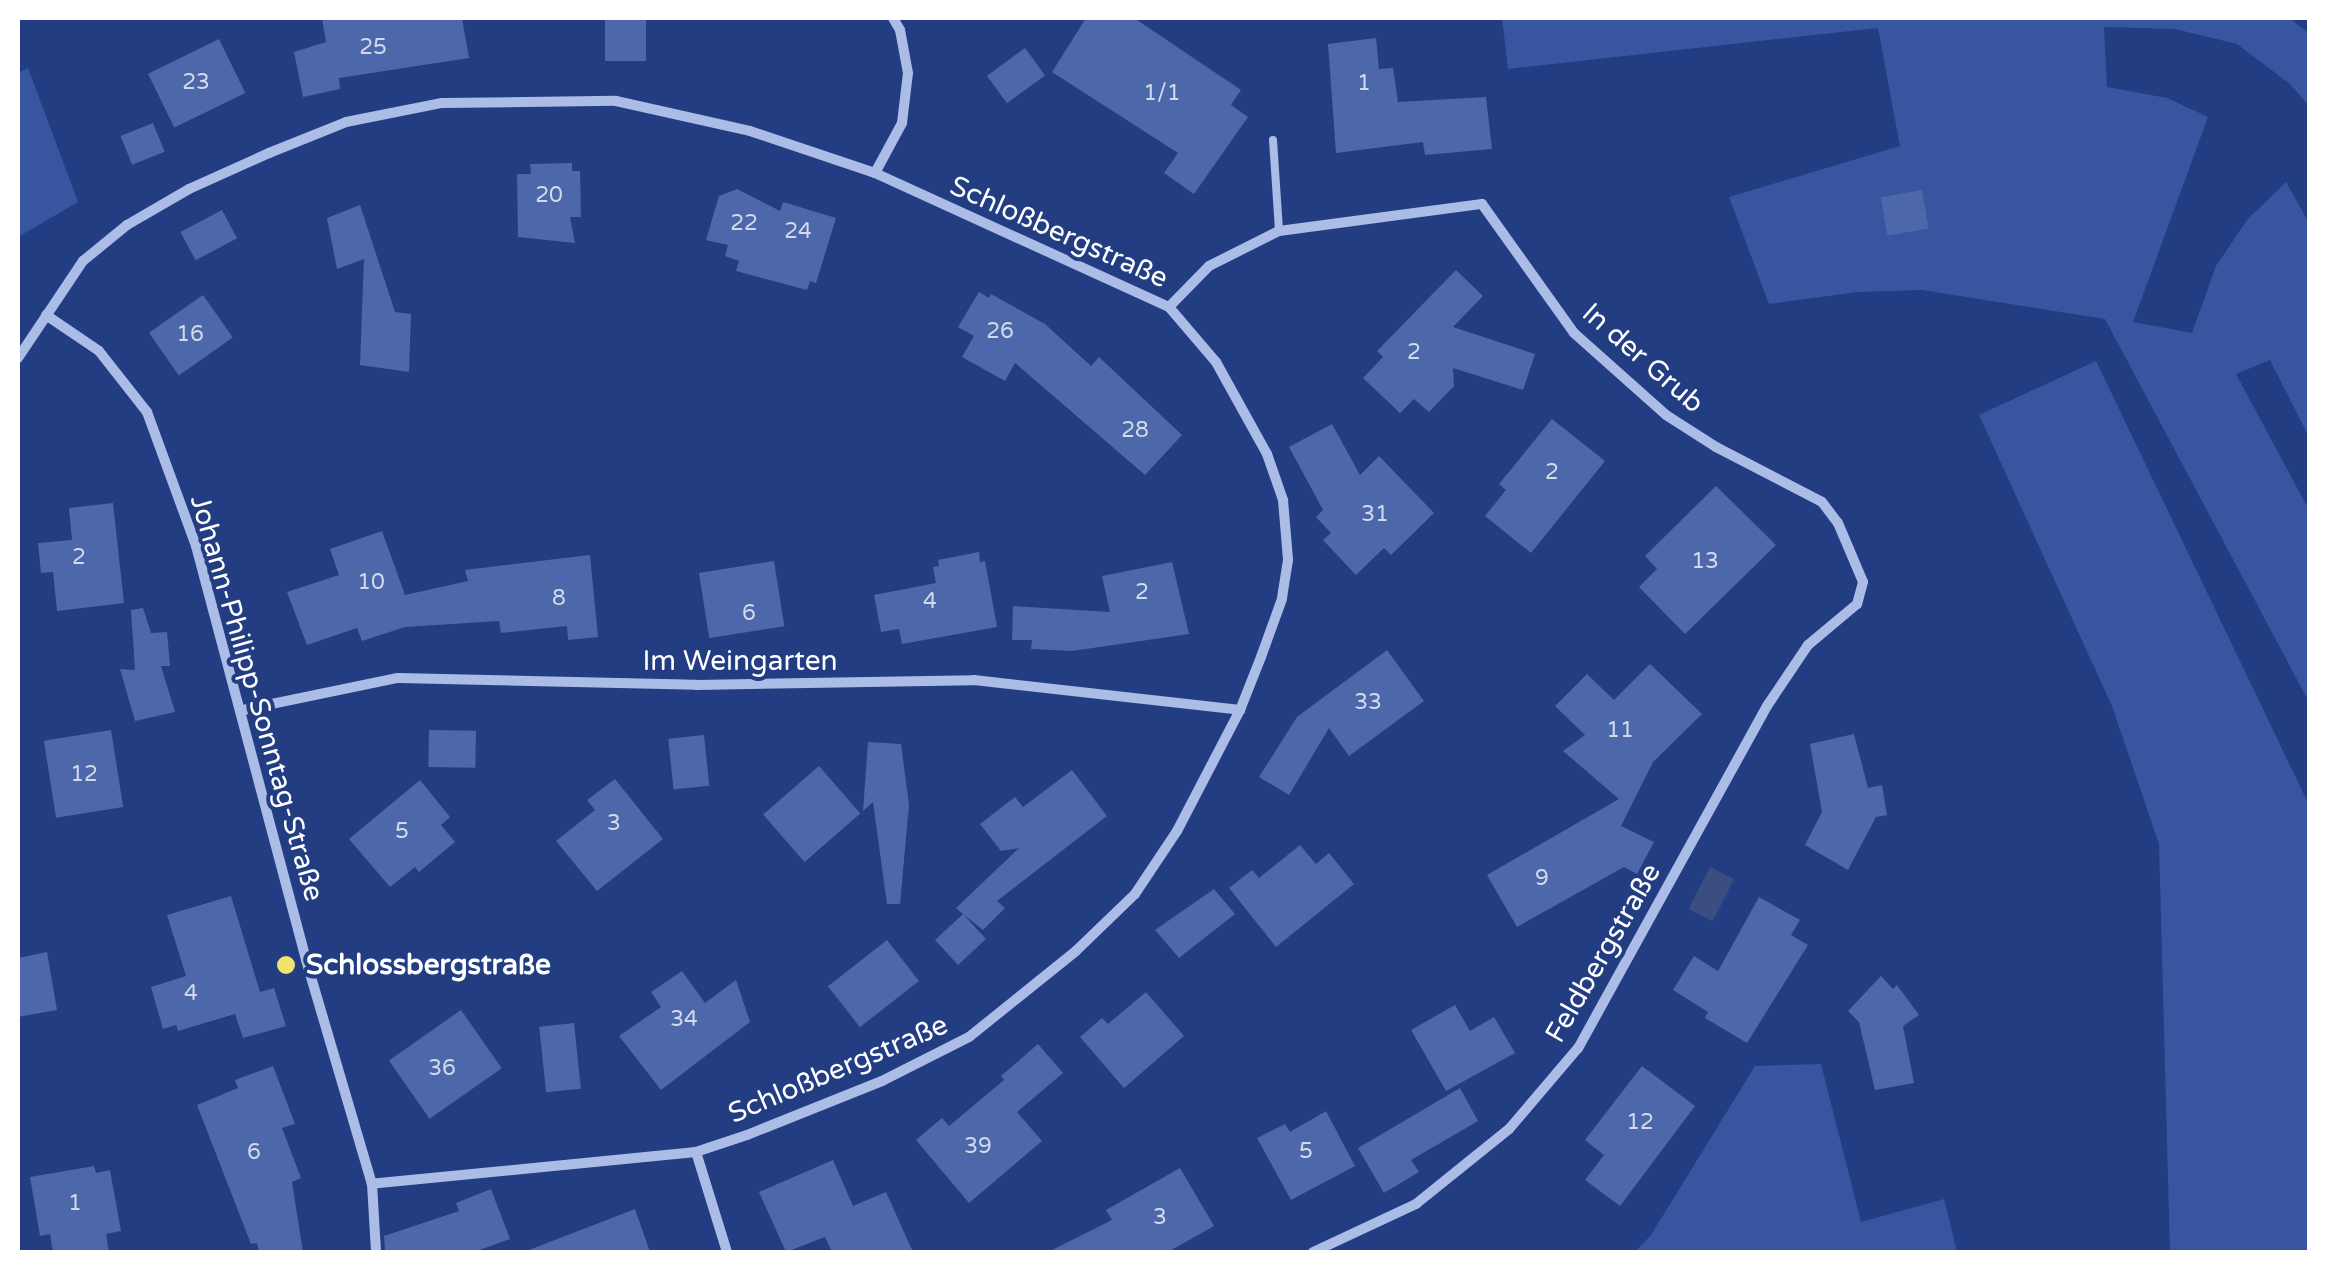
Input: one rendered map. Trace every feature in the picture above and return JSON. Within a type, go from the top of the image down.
[{"type":"street","points":[[875,173],[902,123],[908,73],[900,30],[893,18]]},
{"type":"street","name":"Schloßbergstraße","points":[[18,358],[83,261],[127,225],[189,190],[346,122],[442,103],[616,101],[750,131],[875,173],[1169,307],[1216,362],[1267,454],[1283,500],[1288,560],[1282,599],[1240,710],[1177,831],[1135,894],[1076,951],[969,1037],[882,1080],[696,1152],[372,1184]]},
{"type":"street","name":"In der Grub","points":[[1278,231],[1482,204],[1574,333],[1653,403],[1716,447],[1822,502],[1838,523],[1863,582],[1857,604]]},
{"type":"street","points":[[1169,307],[1210,266],[1278,231]]},
{"type":"street","name":"Johann-Philipp-Sonntag-Straße","points":[[46,314],[99,351],[147,412],[196,546],[306,960],[372,1184],[376,1252]]},
{"type":"street","name":"Feldbergstraße","points":[[1313,1252],[1416,1204],[1509,1129],[1578,1048],[1767,706],[1808,646],[1857,604]]},
{"type":"street","name":"Im Weingarten","points":[[242,710],[398,678],[696,685],[974,680],[1240,710]]},
{"type":"street","points":[[696,1152],[728,1252]]},
{"type":"lane","points":[[1272,140],[1278,231]]},
{"type":"shaded area","points":[[1502,18],[2289,18],[2309,33],[2309,106],[2290,84],[2237,44],[2175,29],[2104,27],[2107,87],[2167,98],[2208,117],[2133,322],[2192,333],[2216,266],[2247,220],[2286,182],[2309,223],[2309,437],[2270,360],[2236,374],[2309,510],[2309,702],[2105,319],[1922,290],[1857,292],[1769,304],[1729,197],[1900,146],[1878,28],[1508,69]]},
{"type":"shaded area","points":[[28,68],[78,202],[18,237],[18,73]]},
{"type":"shaded area","points":[[2096,361],[2309,805],[2309,1252],[2170,1252],[2159,844],[2112,706],[1979,415]]},
{"type":"shaded area","points":[[1710,867],[1734,879],[1713,921],[1689,909]]},
{"type":"shaded area","points":[[1821,1064],[1861,1222],[1944,1199],[1957,1252],[1635,1252],[1651,1235],[1755,1066]]},
{"type":"building","points":[[322,18],[462,18],[469,58],[339,78],[340,89],[303,97],[294,52],[326,42]]},
{"type":"building","points":[[605,18],[646,18],[646,61],[605,61]]},
{"type":"building","points":[[1086,18],[1134,18],[1241,90],[1231,105],[1248,117],[1194,194],[1164,173],[1178,153],[1052,72]]},
{"type":"building","points":[[1376,38],[1379,69],[1393,68],[1398,102],[1486,97],[1492,149],[1425,155],[1423,142],[1336,153],[1328,44]]},
{"type":"building","points":[[219,39],[245,93],[174,128],[148,74]]},
{"type":"building","points":[[1025,48],[1045,76],[1007,103],[987,76]]},
{"type":"building","points":[[153,123],[165,152],[132,165],[121,136]]},
{"type":"building","points":[[572,163],[572,171],[580,171],[581,217],[570,217],[575,243],[518,237],[517,174],[531,174],[530,164]]},
{"type":"building","points":[[737,189],[780,211],[783,202],[836,218],[816,283],[810,281],[807,290],[736,271],[739,261],[725,256],[728,245],[706,240],[719,196]]},
{"type":"building","points":[[1922,190],[1929,228],[1887,236],[1881,197]]},
{"type":"building","points":[[360,205],[395,312],[411,314],[409,372],[360,365],[364,259],[337,269],[327,218]]},
{"type":"building","points":[[222,210],[237,238],[196,260],[181,232]]},
{"type":"building","points":[[1456,270],[1483,296],[1453,327],[1535,354],[1523,390],[1453,368],[1454,386],[1429,412],[1414,399],[1400,413],[1363,378],[1383,357],[1377,351]]},
{"type":"building","points":[[979,292],[989,298],[991,294],[1045,324],[1091,366],[1099,357],[1182,435],[1145,475],[1015,363],[1005,381],[962,357],[974,336],[958,327]]},
{"type":"building","points":[[203,295],[233,338],[179,375],[149,333]]},
{"type":"building","points":[[1552,419],[1605,461],[1531,553],[1485,516],[1506,490],[1499,484]]},
{"type":"building","points":[[1332,424],[1360,475],[1379,456],[1434,513],[1391,555],[1384,548],[1356,575],[1323,540],[1331,533],[1316,517],[1323,510],[1289,447]]},
{"type":"building","points":[[1716,486],[1776,545],[1685,634],[1639,587],[1657,569],[1645,556]]},
{"type":"building","points":[[113,503],[124,603],[57,611],[53,572],[41,573],[38,543],[72,540],[69,508]]},
{"type":"building","points":[[382,531],[405,595],[468,581],[465,570],[590,555],[598,637],[568,640],[567,626],[501,633],[499,621],[405,627],[362,641],[357,628],[307,645],[287,592],[339,575],[330,549]]},
{"type":"building","points":[[979,552],[980,562],[985,561],[997,627],[902,644],[899,629],[881,632],[874,595],[936,583],[933,567],[939,566],[938,560]]},
{"type":"building","points":[[774,561],[784,626],[709,638],[699,573]]},
{"type":"building","points":[[1172,562],[1189,634],[1072,651],[1031,649],[1032,640],[1012,640],[1013,606],[1110,612],[1102,576]]},
{"type":"building","points":[[143,608],[151,633],[167,632],[170,666],[161,666],[175,712],[135,721],[120,669],[135,670],[131,610]]},
{"type":"building","points":[[1387,650],[1424,701],[1349,756],[1329,728],[1289,795],[1259,777],[1297,717]]},
{"type":"building","points":[[1650,664],[1702,714],[1653,762],[1621,826],[1654,842],[1637,874],[1624,867],[1517,927],[1487,875],[1619,799],[1563,751],[1585,735],[1555,706],[1587,674],[1614,700]]},
{"type":"building","points":[[111,730],[123,807],[56,818],[44,741]]},
{"type":"building","points":[[429,730],[476,731],[475,768],[428,767]]},
{"type":"building","points":[[1854,734],[1868,788],[1882,785],[1887,815],[1876,817],[1848,870],[1805,845],[1822,812],[1810,744]]},
{"type":"building","points":[[704,735],[709,786],[674,789],[668,739]]},
{"type":"building","points":[[868,742],[901,744],[909,805],[900,904],[887,904],[873,802],[863,811]]},
{"type":"building","points":[[819,766],[860,814],[804,862],[763,815]]},
{"type":"building","points":[[1072,770],[1107,816],[997,901],[1005,908],[983,930],[956,908],[1019,848],[1001,851],[980,824],[1015,797],[1023,807]]},
{"type":"building","points":[[615,779],[663,839],[597,891],[556,841],[595,810],[587,800]]},
{"type":"building","points":[[420,780],[450,817],[441,825],[455,842],[419,872],[415,867],[390,887],[349,839]]},
{"type":"building","points":[[1300,845],[1316,864],[1329,853],[1354,884],[1276,947],[1229,888],[1252,870],[1259,878]]},
{"type":"building","points":[[1214,889],[1235,914],[1179,958],[1155,930]]},
{"type":"building","points":[[231,896],[260,992],[274,988],[286,1026],[243,1038],[235,1014],[178,1031],[176,1025],[163,1029],[151,987],[186,976],[167,915]]},
{"type":"building","points":[[1759,897],[1800,920],[1791,935],[1808,945],[1747,1043],[1705,1018],[1708,1012],[1673,990],[1694,956],[1718,971]]},
{"type":"building","points":[[963,914],[986,939],[958,965],[935,940]]},
{"type":"building","points":[[887,940],[919,981],[860,1027],[828,986]]},
{"type":"building","points":[[47,952],[57,1010],[18,1017],[18,958]]},
{"type":"building","points":[[682,971],[705,1003],[736,980],[750,1022],[661,1090],[619,1036],[661,1007],[651,992]]},
{"type":"building","points":[[1881,976],[1893,989],[1897,985],[1919,1015],[1903,1026],[1914,1083],[1875,1090],[1859,1022],[1848,1011]]},
{"type":"building","points":[[1146,992],[1184,1036],[1124,1088],[1080,1037],[1102,1018],[1108,1024]]},
{"type":"building","points":[[1455,1005],[1470,1031],[1494,1017],[1515,1053],[1446,1091],[1411,1030]]},
{"type":"building","points":[[461,1010],[502,1068],[430,1119],[389,1060]]},
{"type":"building","points":[[574,1023],[581,1089],[546,1092],[539,1027]]},
{"type":"building","points":[[1038,1044],[1063,1073],[1017,1112],[1042,1141],[969,1203],[916,1140],[942,1118],[949,1126],[1004,1080],[1001,1076]]},
{"type":"building","points":[[273,1066],[295,1124],[282,1128],[301,1178],[292,1182],[303,1252],[259,1252],[257,1243],[251,1244],[197,1105],[238,1088],[235,1080]]},
{"type":"building","points":[[1642,1066],[1695,1106],[1620,1206],[1585,1180],[1604,1155],[1585,1140]]},
{"type":"building","points":[[1460,1088],[1478,1121],[1411,1160],[1419,1172],[1384,1193],[1358,1148]]},
{"type":"building","points":[[1326,1111],[1355,1166],[1291,1200],[1257,1138],[1285,1124],[1290,1132]]},
{"type":"building","points":[[833,1160],[853,1206],[886,1192],[913,1252],[832,1252],[825,1237],[786,1252],[759,1192]]},
{"type":"building","points":[[94,1166],[96,1173],[110,1170],[121,1231],[106,1234],[109,1252],[53,1252],[50,1234],[40,1236],[30,1177]]},
{"type":"building","points":[[1180,1168],[1214,1226],[1168,1252],[1048,1252],[1112,1220],[1106,1210]]},
{"type":"building","points":[[491,1189],[510,1239],[474,1252],[385,1252],[384,1236],[459,1211],[456,1203]]},
{"type":"building","points":[[635,1209],[650,1252],[529,1252],[529,1250]]},
{"type":"place","name":"Schlossbergstraße","points":[[286,965]]}]
